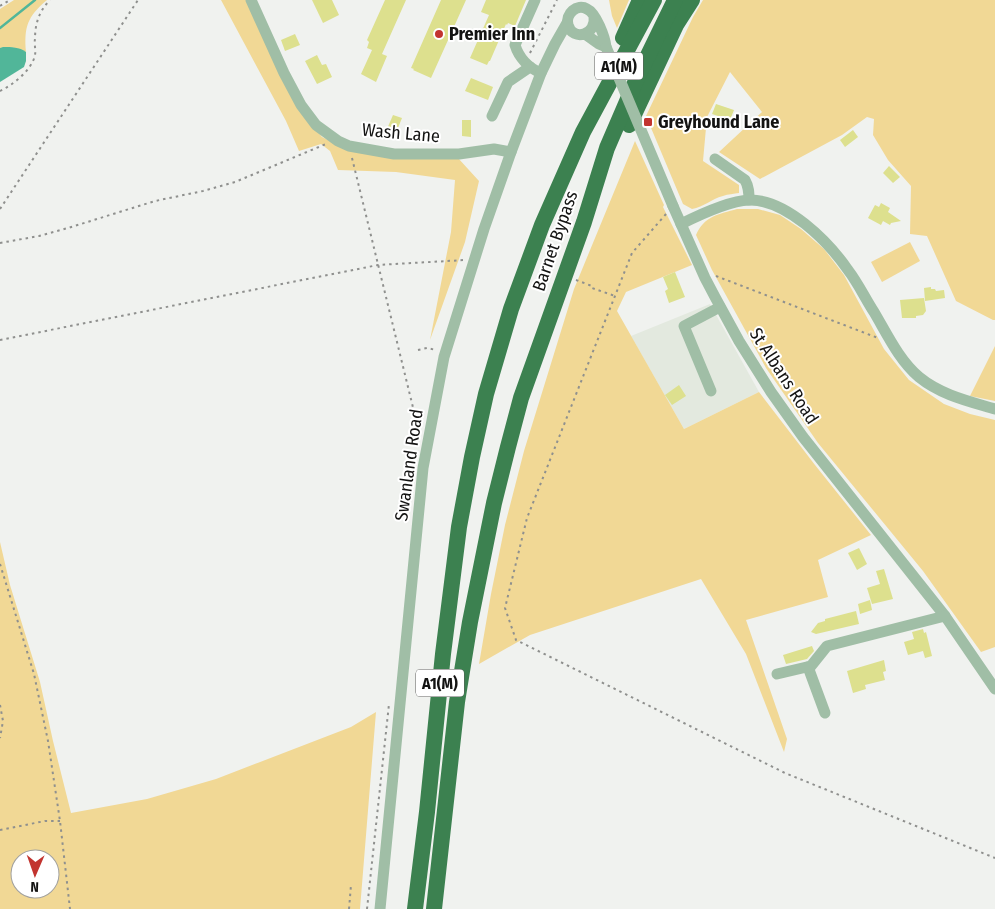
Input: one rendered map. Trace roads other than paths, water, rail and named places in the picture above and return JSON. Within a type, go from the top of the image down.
[{"type":"highway","name":"A1(M)","points":[[583,132],[640,0]]},
{"type":"highway","name":"Barnet Bypass","points":[[415,909],[459,527],[486,394],[511,309],[542,225],[583,132],[654,0]]},
{"type":"highway","name":"Barnet Bypass","points":[[434,909],[457,702],[470,622],[494,503],[521,398],[584,222],[607,148],[638,76],[675,0]]},
{"type":"highway","name":"A1(M)","points":[[584,222],[676,25],[692,0]]},
{"type":"street","name":"Wash Lane","points":[[251,0],[301,105],[316,125],[344,143],[394,154],[460,154],[494,150],[511,152]]},
{"type":"street","points":[[535,0],[515,45],[518,53],[533,70],[541,74]]},
{"type":"street","points":[[572,5],[593,9],[594,26],[592,30],[580,35],[570,27],[568,18],[572,5]]},
{"type":"street","name":"St Albans Road","points":[[593,9],[605,39],[606,47],[673,206],[705,278],[739,341],[771,392],[803,437],[945,616],[995,689]]},
{"type":"street","name":"Swanland Road","points":[[380,909],[423,468],[446,351],[484,229],[511,152],[541,74],[555,44],[570,27]]},
{"type":"street","points":[[584,34],[606,47]]},
{"type":"street","points":[[492,116],[508,82],[528,64]]},
{"type":"street","points":[[715,159],[745,180],[748,186],[749,200]]},
{"type":"street","points":[[681,224],[732,202],[749,200],[770,204],[783,209],[813,231],[849,270],[903,361],[918,376],[934,388],[995,409]]},
{"type":"street","points":[[711,391],[684,326],[720,307]]},
{"type":"street","points":[[777,674],[811,666],[827,646],[945,616]]},
{"type":"street","points":[[808,667],[825,713]]},
{"type":"waterway","points":[[0,28],[35,0]]},
{"type":"place","name":"Premier Inn","points":[[439,34]]},
{"type":"place","name":"Greyhound Lane","points":[[648,122]]}]
